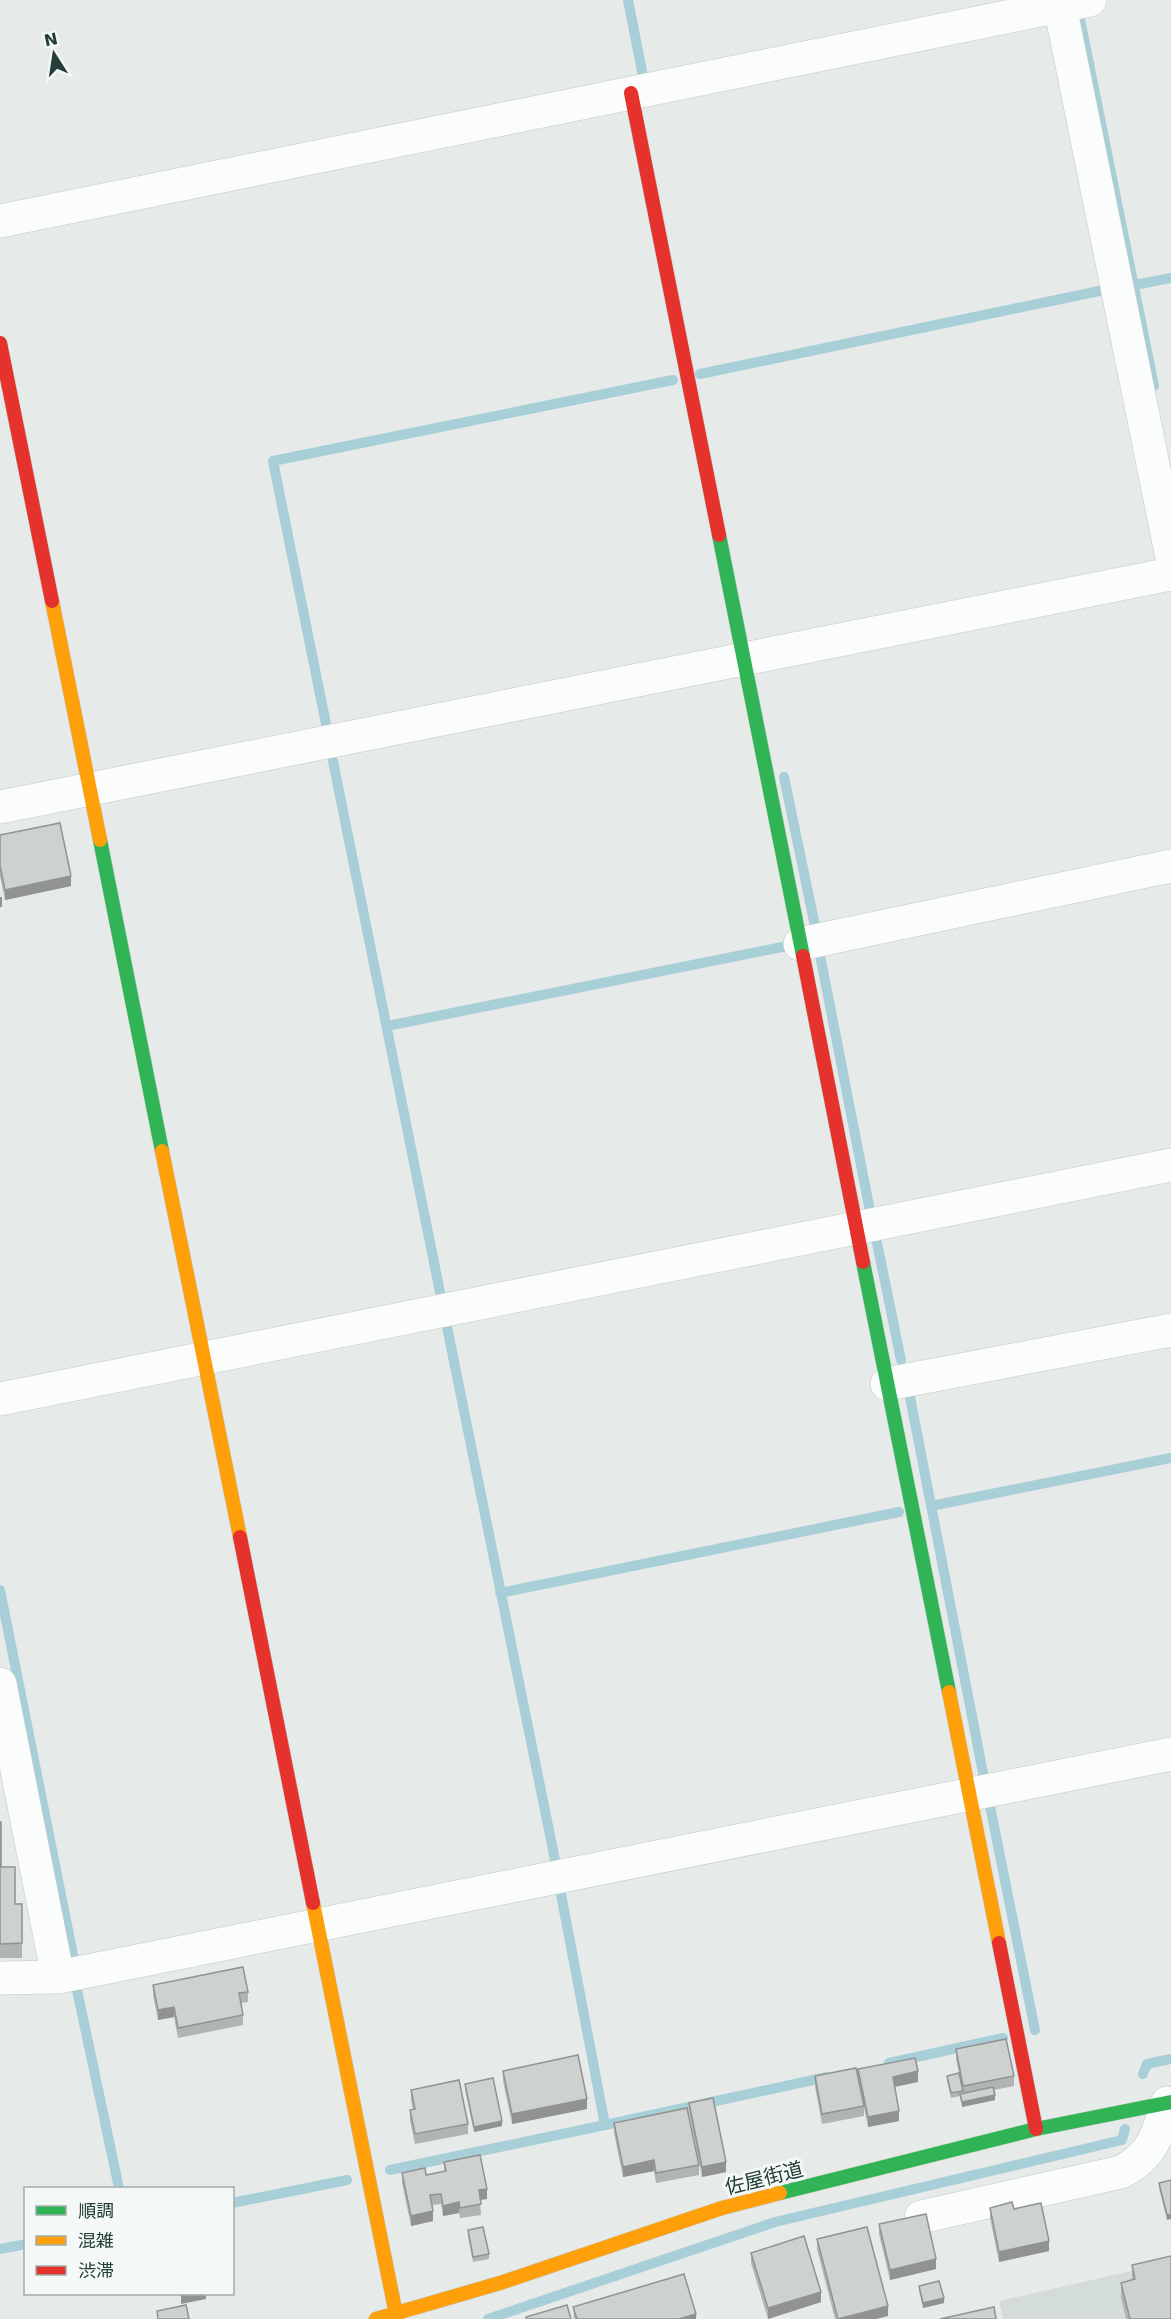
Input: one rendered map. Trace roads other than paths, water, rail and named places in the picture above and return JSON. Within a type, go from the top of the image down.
[{"type":"street","points":[[0,221],[1075,3],[1171,553]]},
{"type":"street","points":[[632,93],[1036,2129]]},
{"type":"street","points":[[0,343],[397,2316]]},
{"type":"street","points":[[0,807],[1171,574]]},
{"type":"street","points":[[800,944],[1171,866]]},
{"type":"street","points":[[0,1400],[1171,1165]]},
{"type":"street","points":[[887,1384],[1171,1330]]},
{"type":"street","points":[[0,1684],[58,1977]]},
{"type":"street","points":[[0,1978],[58,1977],[1171,1754]]},
{"type":"street","points":[[921,2217],[1121,2172],[1139,2163],[1152,2144],[1169,2102]]},
{"type":"street","name":"佐屋街道","points":[[374,2319],[397,2316],[722,2208],[1036,2129],[1169,2102]]},
{"type":"waterway","points":[[628,0],[643,76]]},
{"type":"waterway","points":[[1080,19],[1154,386]]},
{"type":"waterway","points":[[1130,286],[1171,278]]},
{"type":"waterway","points":[[700,374],[1104,290]]},
{"type":"waterway","points":[[326,724],[273,461],[673,380]]},
{"type":"waterway","points":[[333,761],[441,1297]]},
{"type":"waterway","points":[[784,777],[815,926]]},
{"type":"waterway","points":[[387,1026],[787,946]]},
{"type":"waterway","points":[[820,955],[870,1211]]},
{"type":"waterway","points":[[876,1238],[901,1360]]},
{"type":"waterway","points":[[446,1322],[555,1860]]},
{"type":"waterway","points":[[910,1397],[984,1778]]},
{"type":"waterway","points":[[931,1506],[1171,1458]]},
{"type":"waterway","points":[[500,1593],[899,1512]]},
{"type":"waterway","points":[[0,1590],[73,1955]]},
{"type":"waterway","points":[[990,1806],[1035,2030]]},
{"type":"waterway","points":[[390,2170],[605,2125],[560,1889]]},
{"type":"waterway","points":[[77,1990],[119,2187]]},
{"type":"waterway","points":[[889,2063],[1003,2038]]},
{"type":"waterway","points":[[1143,2074],[1147,2064],[1171,2059]]},
{"type":"waterway","points":[[605,2125],[827,2077]]},
{"type":"waterway","points":[[488,2319],[775,2222],[1122,2140],[1125,2129]]},
{"type":"waterway","points":[[234,2203],[347,2180]]},
{"type":"waterway","points":[[0,2249],[24,2244]]}]
